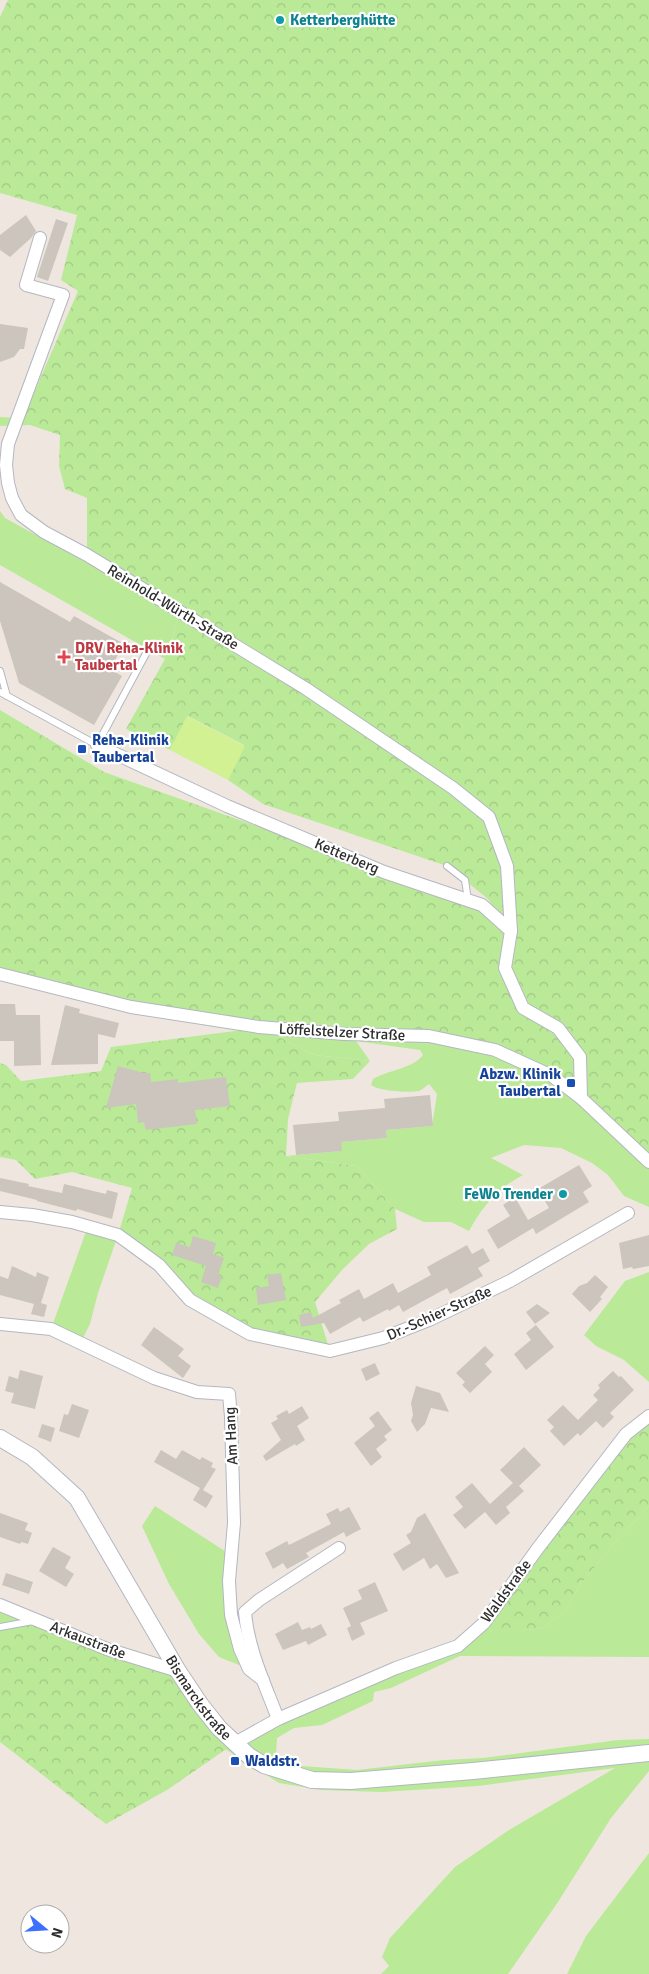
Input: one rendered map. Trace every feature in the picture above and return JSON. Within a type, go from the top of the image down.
[{"type":"street","name":"Reinhold-Würth-Straße","points":[[40,238],[26,285],[63,295],[8,444],[6,465],[8,483],[12,498],[22,515],[44,532],[87,555],[305,688],[453,788],[489,817],[507,866],[511,931]]},
{"type":"street","name":"Ketterberg","points":[[97,745],[236,810],[384,872],[482,905],[511,931]]},
{"type":"street","points":[[511,931],[505,968],[523,1008],[558,1028],[580,1057],[581,1098]]},
{"type":"street","name":"Löffelstelzer Straße","points":[[0,974],[131,1007],[259,1027],[344,1034],[429,1036],[495,1050],[552,1076],[581,1098],[649,1162]]},
{"type":"street","name":"Dr.-Schier-Straße","points":[[0,1212],[72,1222],[118,1235],[159,1265],[190,1300],[250,1334],[330,1351],[383,1338],[429,1320],[510,1281],[628,1213]]},
{"type":"street","name":"Am Hang","points":[[0,1324],[51,1329],[154,1378],[197,1392],[229,1394],[234,1523],[229,1581],[232,1615],[240,1649],[249,1669],[263,1680]]},
{"type":"street","name":"Waldstraße","points":[[235,1743],[278,1719],[396,1668],[458,1646],[484,1624],[538,1548],[626,1434],[649,1416]]},
{"type":"street","name":"Bismarckstraße","points":[[0,1438],[32,1457],[77,1498],[178,1671],[200,1704],[219,1728],[249,1756],[264,1764],[312,1780],[330,1782],[411,1777],[649,1753]]},
{"type":"street","name":"Am Hang","points":[[278,1719],[246,1633],[245,1612],[259,1600],[339,1548]]},
{"type":"street","name":"Arkaustraße","points":[[0,1605],[106,1649],[178,1671]]},
{"type":"lane","points":[[97,745],[149,648]]},
{"type":"lane","points":[[0,671],[3,697]]},
{"type":"lane","name":"Ketterberg","points":[[0,692],[3,697],[97,745]]},
{"type":"lane","points":[[447,866],[465,880],[468,901]]},
{"type":"lane","points":[[0,1627],[37,1620]]},
{"type":"green space","points":[[8,0],[649,0],[649,1162],[581,1098],[495,1050],[429,1036],[261,1028],[315,1055],[370,1061],[353,1079],[297,1083],[288,1119],[286,1156],[357,1166],[395,1209],[397,1229],[369,1244],[342,1270],[315,1302],[330,1351],[250,1334],[190,1300],[118,1235],[132,1188],[72,1172],[35,1179],[16,1160],[0,1157],[0,1063],[6,1065],[21,1081],[101,1071],[111,1047],[257,1028],[0,974],[0,710],[104,772],[468,901],[509,929],[488,899],[447,866],[263,804],[228,780],[244,745],[188,716],[170,750],[126,729],[165,659],[180,613],[87,555],[87,498],[65,489],[59,466],[60,435],[30,425],[0,426],[0,417],[19,418],[24,416],[78,291],[61,280],[77,215],[0,193],[0,17]]},
{"type":"green space","points":[[0,511],[5,518],[87,563],[87,555],[180,613],[165,659],[0,565]]},
{"type":"green space","points":[[187,716],[245,746],[228,780],[170,750]]},
{"type":"green space","points":[[259,1027],[429,1036],[495,1050],[552,1076],[649,1162],[649,1207],[624,1196],[608,1175],[592,1163],[561,1148],[524,1145],[491,1158],[523,1175],[498,1192],[479,1214],[469,1231],[451,1222],[424,1222],[395,1209],[357,1166],[286,1156],[341,1151],[341,1142],[387,1138],[386,1130],[432,1126],[437,1094],[429,1084],[419,1091],[408,1092],[387,1090],[371,1085],[373,1079],[418,1060],[423,1055],[420,1050],[356,1041],[370,1061],[315,1055]]},
{"type":"green space","points":[[88,1226],[118,1235],[98,1293],[90,1324],[81,1342],[51,1329]]},
{"type":"green space","points":[[649,1272],[649,1382],[624,1360],[596,1346],[584,1335],[625,1281]]},
{"type":"green space","points":[[649,1416],[649,1506],[616,1541],[580,1585],[566,1610],[543,1628],[521,1631],[492,1631],[484,1623],[538,1548]]},
{"type":"green space","points":[[155,1506],[231,1555],[229,1581],[249,1669],[219,1657],[199,1634],[169,1584],[142,1526]]},
{"type":"green space","points":[[649,1506],[649,1657],[460,1656],[391,1688],[374,1692],[373,1701],[322,1725],[294,1728],[277,1738],[276,1754],[302,1766],[357,1770],[444,1760],[483,1758],[618,1740],[649,1739],[649,1771],[611,1818],[558,1902],[508,1974],[381,1974],[389,1966],[382,1957],[390,1938],[455,1867],[509,1830],[615,1768],[478,1786],[382,1792],[321,1790],[279,1783],[225,1749],[458,1646],[484,1623],[492,1631],[521,1631],[543,1628],[566,1610],[580,1585],[616,1541]]},
{"type":"green space","points":[[0,1605],[178,1671],[235,1743],[167,1790],[106,1824],[0,1742]]},
{"type":"green space","points":[[649,1853],[649,1974],[567,1974],[586,1936]]},
{"type":"building","points":[[26,215],[36,231],[10,257],[0,250],[0,235]]},
{"type":"building","points":[[56,219],[68,223],[48,281],[37,277]]},
{"type":"building","points":[[0,324],[28,328],[24,349],[20,349],[14,357],[0,362]]},
{"type":"building","name":"DRV Reha-Klinik Taubertal","points":[[0,582],[70,622],[74,616],[124,644],[110,669],[122,676],[94,725],[19,683],[0,621]]},
{"type":"building","points":[[0,1004],[15,1004],[16,1015],[40,1015],[41,1065],[14,1066],[14,1041],[0,1041]]},
{"type":"building","points":[[65,1005],[80,1009],[79,1013],[119,1023],[115,1038],[98,1034],[98,1064],[51,1065]]},
{"type":"building","points":[[118,1066],[150,1073],[151,1082],[178,1079],[178,1083],[226,1077],[230,1106],[195,1110],[197,1124],[146,1130],[144,1122],[138,1123],[136,1104],[106,1108]]},
{"type":"building","points":[[430,1095],[433,1126],[386,1130],[387,1138],[341,1142],[342,1151],[296,1155],[293,1125],[339,1121],[338,1112],[385,1108],[384,1099]]},
{"type":"building","points":[[579,1165],[592,1186],[583,1192],[589,1202],[536,1234],[533,1228],[498,1249],[487,1230],[510,1216],[503,1205],[515,1197],[528,1220],[549,1208],[538,1189]]},
{"type":"building","points":[[0,1178],[62,1193],[64,1184],[106,1194],[107,1190],[118,1193],[112,1219],[0,1191]]},
{"type":"building","points":[[649,1235],[649,1266],[623,1269],[619,1243]]},
{"type":"building","points":[[193,1236],[216,1243],[213,1254],[224,1258],[218,1275],[222,1276],[218,1288],[201,1282],[206,1266],[172,1255],[176,1243],[190,1247]]},
{"type":"building","points":[[467,1245],[472,1254],[483,1248],[490,1261],[478,1268],[483,1276],[450,1294],[447,1288],[403,1312],[399,1305],[363,1322],[360,1317],[330,1334],[324,1323],[301,1327],[299,1315],[311,1312],[313,1318],[341,1303],[339,1300],[359,1289],[364,1299],[393,1283],[398,1293],[431,1275],[427,1267]]},
{"type":"building","points":[[12,1266],[36,1277],[37,1272],[49,1277],[41,1303],[47,1305],[44,1317],[31,1314],[34,1304],[0,1295],[0,1276],[8,1279]]},
{"type":"building","points":[[281,1273],[286,1300],[258,1305],[256,1288],[269,1286],[267,1275]]},
{"type":"building","points":[[595,1275],[608,1287],[600,1297],[602,1299],[590,1312],[572,1294],[579,1286],[587,1283]]},
{"type":"building","points":[[537,1304],[550,1313],[535,1324],[526,1312]]},
{"type":"building","points":[[536,1325],[554,1347],[526,1370],[514,1354],[531,1340],[526,1333]]},
{"type":"building","points":[[154,1327],[184,1349],[178,1356],[191,1366],[183,1378],[141,1345]]},
{"type":"building","points":[[485,1346],[494,1355],[485,1364],[492,1372],[470,1393],[462,1385],[465,1382],[456,1373]]},
{"type":"building","points":[[375,1363],[380,1374],[366,1381],[361,1369]]},
{"type":"building","points":[[20,1370],[43,1376],[35,1409],[11,1403],[14,1393],[5,1391],[9,1376],[18,1379]]},
{"type":"building","points":[[613,1371],[619,1377],[621,1376],[634,1390],[610,1413],[614,1417],[603,1428],[596,1421],[580,1436],[578,1433],[564,1446],[550,1431],[554,1427],[547,1420],[563,1405],[578,1420],[598,1400],[593,1395],[600,1388],[598,1385]]},
{"type":"building","points":[[416,1386],[440,1393],[449,1412],[431,1408],[425,1424],[417,1432],[411,1421],[413,1415],[411,1403]]},
{"type":"building","points":[[72,1404],[89,1410],[79,1438],[59,1431],[64,1414],[68,1415]]},
{"type":"building","points":[[302,1406],[309,1418],[297,1426],[305,1440],[266,1461],[263,1456],[281,1440],[271,1423],[278,1419],[276,1416],[287,1410],[289,1414]]},
{"type":"building","points":[[378,1411],[392,1430],[384,1436],[387,1440],[376,1449],[382,1457],[371,1466],[354,1443],[375,1426],[369,1418]]},
{"type":"building","points":[[42,1424],[55,1428],[51,1442],[38,1437]]},
{"type":"building","points":[[524,1447],[541,1465],[519,1486],[524,1491],[506,1507],[510,1513],[496,1525],[485,1512],[465,1529],[453,1515],[463,1507],[455,1497],[472,1483],[490,1504],[513,1483],[500,1470]]},
{"type":"building","points":[[161,1450],[176,1459],[182,1450],[200,1460],[202,1457],[213,1463],[211,1467],[216,1469],[203,1490],[213,1496],[206,1508],[193,1500],[200,1488],[154,1462]]},
{"type":"building","points":[[349,1507],[361,1529],[346,1537],[344,1532],[306,1553],[309,1557],[287,1569],[283,1563],[273,1569],[265,1553],[287,1541],[289,1545],[331,1524],[326,1514],[338,1508],[340,1512]]},
{"type":"building","points":[[0,1513],[28,1523],[25,1530],[32,1533],[28,1544],[21,1542],[20,1544],[0,1537]]},
{"type":"building","points":[[425,1513],[459,1573],[446,1578],[437,1564],[430,1569],[424,1558],[403,1571],[393,1554],[411,1543],[406,1535],[411,1532],[417,1518]]},
{"type":"building","points":[[53,1547],[71,1557],[65,1568],[74,1574],[66,1587],[39,1571]]},
{"type":"building","points":[[6,1573],[33,1582],[29,1594],[2,1585]]},
{"type":"building","points":[[375,1582],[388,1611],[360,1623],[365,1634],[352,1641],[347,1628],[351,1626],[343,1608],[362,1599],[358,1590]]},
{"type":"building","points":[[298,1622],[302,1630],[310,1627],[311,1629],[321,1624],[327,1635],[308,1645],[306,1641],[283,1650],[275,1634]]},
{"type":"place","name":"Ketterberghütte","points":[[280,20]]},
{"type":"place","name":"DRV Reha-Klinik Taubertal","points":[[64,657]]},
{"type":"place","name":"Reha-Klinik Taubertal","points":[[82,749]]},
{"type":"place","name":"Abzw. Klinik Taubertal","points":[[571,1083]]},
{"type":"place","name":"FeWo Trender","points":[[563,1194]]},
{"type":"place","name":"Waldstr.","points":[[235,1761]]}]
